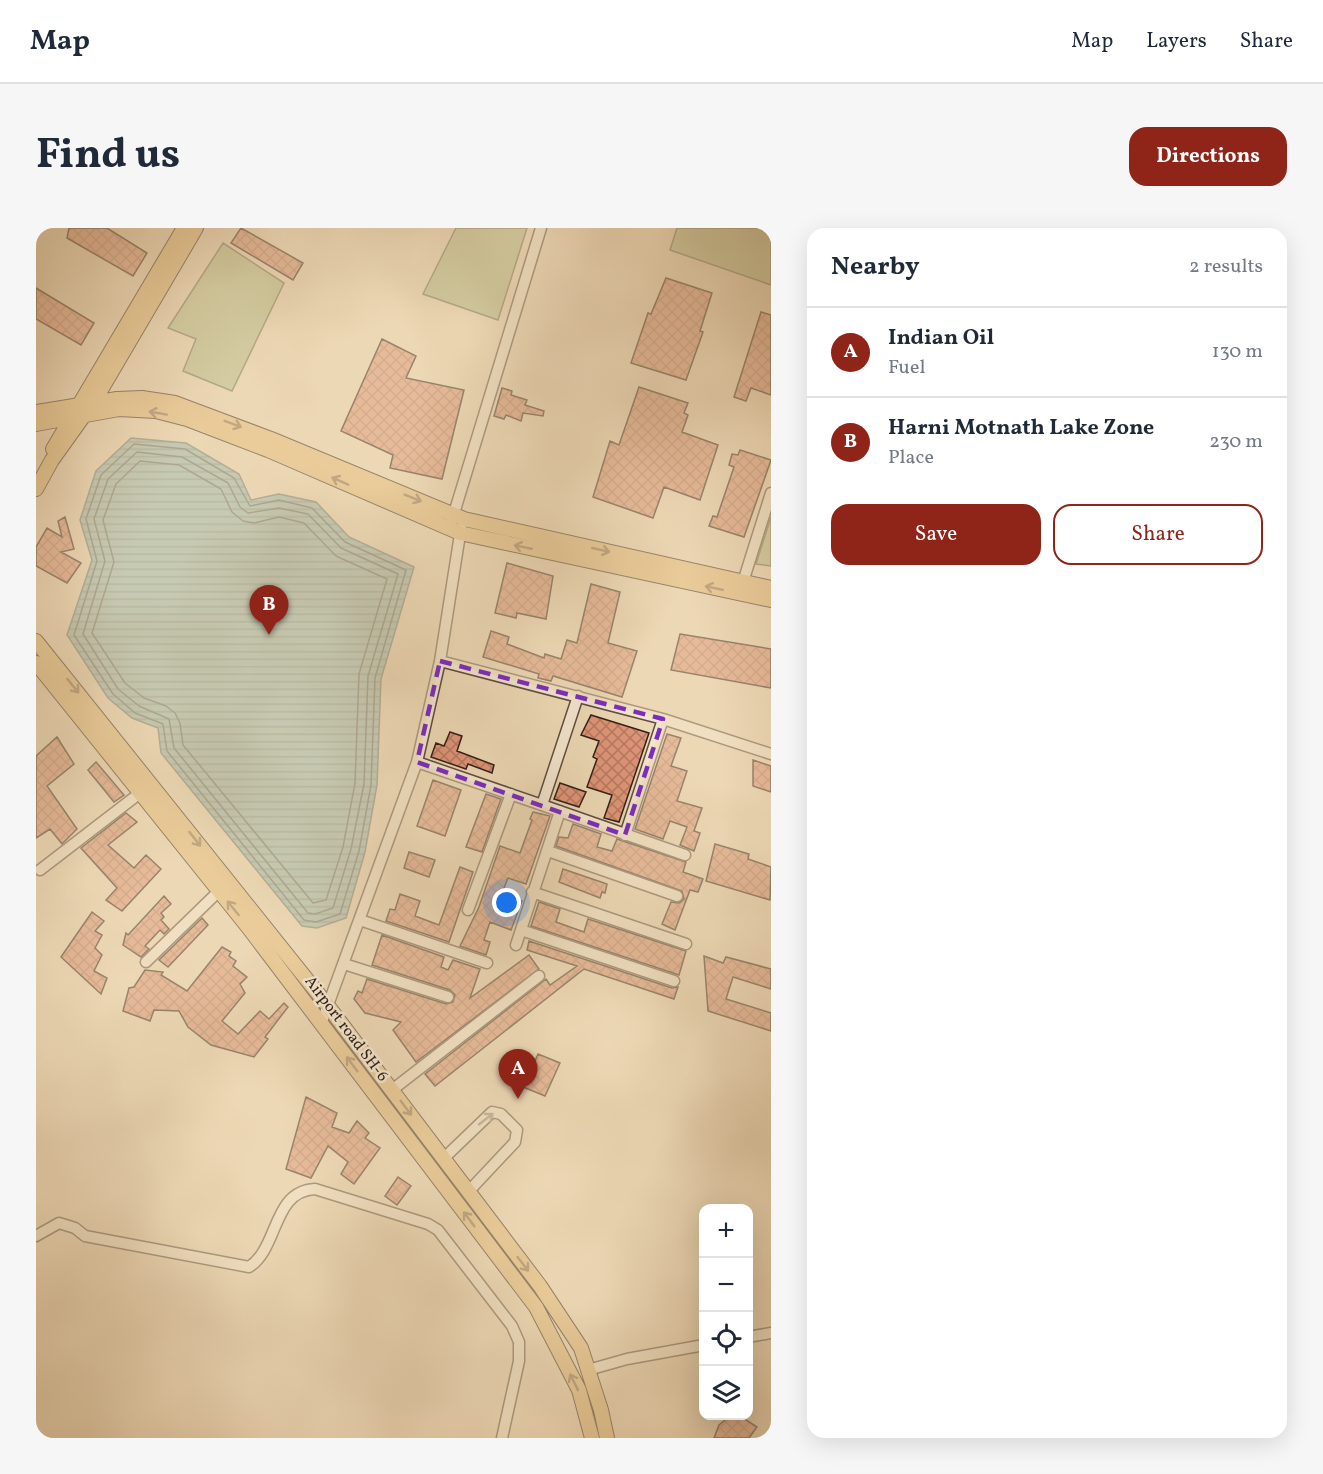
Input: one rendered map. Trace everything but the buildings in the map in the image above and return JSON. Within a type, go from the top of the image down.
[{"type":"main road","points":[[36,489],[184,228]]},
{"type":"main road","points":[[36,424],[69,419],[95,400],[196,228]]},
{"type":"main road","points":[[95,400],[142,398],[192,408],[459,517],[771,588]]},
{"type":"main road","points":[[36,412],[156,411],[187,419],[268,450],[454,531],[771,600]]},
{"type":"main road","points":[[52,460],[53,449],[69,419]]},
{"type":"main road","points":[[36,641],[139,783],[328,1006],[540,1286],[581,1348],[607,1438]]},
{"type":"main road","name":"Airport road SH-6","points":[[39,672],[139,783],[536,1307],[579,1390],[592,1438]]},
{"type":"street","points":[[321,1024],[417,762],[440,661],[454,531],[541,228]]},
{"type":"street","points":[[743,582],[771,493]]},
{"type":"street","points":[[440,661],[663,719],[771,754]]},
{"type":"street","points":[[542,805],[578,696]]},
{"type":"street","points":[[625,835],[663,719]]},
{"type":"street","points":[[417,762],[685,855]]},
{"type":"street","points":[[40,870],[139,783]]},
{"type":"street","points":[[468,910],[511,794]]},
{"type":"street","points":[[516,945],[560,811]]},
{"type":"street","points":[[548,851],[677,896]]},
{"type":"street","points":[[146,962],[219,891]]},
{"type":"street","points":[[532,892],[686,944]]},
{"type":"street","points":[[360,920],[487,963]]},
{"type":"street","points":[[521,930],[674,981]]},
{"type":"street","points":[[344,964],[448,997]]},
{"type":"street","points":[[392,1090],[539,976]]},
{"type":"street","points":[[443,1159],[492,1112],[501,1114],[517,1130],[515,1142],[468,1192]]},
{"type":"street","points":[[36,1236],[59,1223],[75,1227],[85,1236],[249,1267],[260,1258],[285,1206],[300,1192],[315,1189],[428,1224],[446,1237],[512,1326],[519,1342],[519,1361],[502,1438]]},
{"type":"street","points":[[753,1336],[771,1333]]},
{"type":"street","points":[[588,1370],[627,1359],[699,1346]]},
{"type":"highlighted area","points":[[440,661],[663,719],[625,835],[417,762]]},
{"type":"green space","points":[[456,228],[527,228],[498,320],[423,294]]},
{"type":"green space","points":[[677,228],[771,228],[771,285],[670,250]]},
{"type":"green space","points":[[223,243],[284,283],[232,391],[183,371],[196,339],[168,328]]},
{"type":"green space","points":[[771,517],[771,566],[756,564]]},
{"type":"water","points":[[131,438],[186,443],[239,474],[251,500],[279,494],[316,502],[349,537],[414,567],[381,679],[377,785],[365,852],[346,918],[317,928],[302,926],[161,753],[158,728],[132,718],[108,698],[67,635],[92,560],[80,520],[96,471]]},
{"type":"place","name":"Harni Motnath Lake Zone","points":[[269,635]]},
{"type":"place","name":"Indian Oil","points":[[518,1099]]}]
